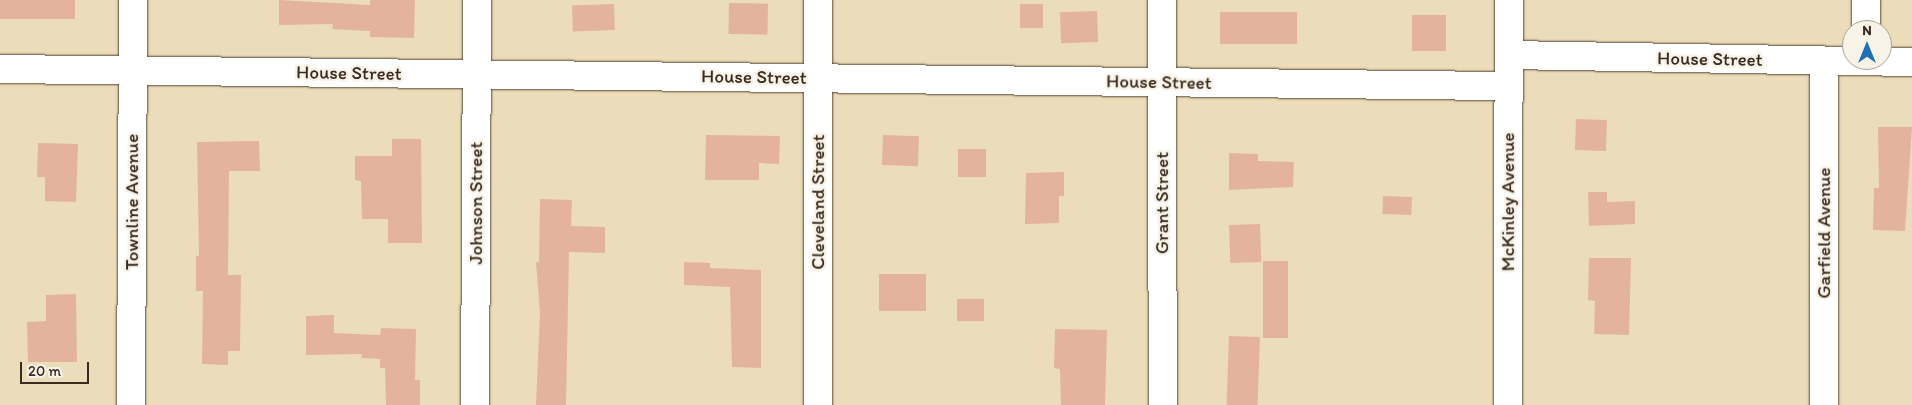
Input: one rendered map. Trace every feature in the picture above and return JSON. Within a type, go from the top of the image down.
[{"type":"street","name":"Townline Avenue","points":[[131,405],[133,0]]},
{"type":"street","name":"Johnson Street","points":[[475,405],[477,0]]},
{"type":"street","name":"Cleveland Street","points":[[818,0],[818,405]]},
{"type":"street","name":"Grant Street","points":[[1162,0],[1163,405]]},
{"type":"street","name":"McKinley Avenue","points":[[1508,405],[1509,0]]},
{"type":"street","points":[[1866,0],[1866,20]]},
{"type":"street","name":"House Street","points":[[1509,55],[1842,62]]},
{"type":"street","name":"Garfield Avenue","points":[[1824,62],[1824,405]]},
{"type":"street","name":"House Street","points":[[1892,62],[1912,62]]},
{"type":"street","name":"House Street","points":[[0,69],[1508,86]]},
{"type":"building","points":[[0,0],[75,0],[75,19],[0,19]]},
{"type":"building","points":[[279,0],[370,5],[370,0],[415,0],[414,38],[370,37],[370,31],[332,29],[333,24],[279,25]]},
{"type":"building","points":[[729,3],[768,4],[767,35],[728,34]]},
{"type":"building","points":[[614,4],[615,30],[573,31],[572,5]]},
{"type":"building","points":[[1020,4],[1043,4],[1043,28],[1020,28]]},
{"type":"building","points":[[1097,11],[1098,42],[1061,43],[1060,12]]},
{"type":"building","points":[[1220,12],[1297,12],[1297,44],[1220,44]]},
{"type":"building","points":[[1412,15],[1446,15],[1446,51],[1412,51]]},
{"type":"building","points":[[1576,119],[1607,120],[1606,151],[1575,150]]},
{"type":"building","points":[[1878,127],[1912,127],[1905,231],[1873,230],[1874,188],[1879,188]]},
{"type":"building","points":[[706,135],[780,136],[779,164],[759,163],[759,180],[705,180]]},
{"type":"building","points":[[883,135],[919,136],[918,166],[882,165]]},
{"type":"building","points":[[392,139],[421,139],[422,243],[388,243],[388,219],[362,219],[361,181],[355,180],[355,156],[392,156]]},
{"type":"building","points":[[259,141],[260,171],[229,171],[228,275],[241,275],[240,351],[228,351],[228,365],[202,364],[203,291],[196,291],[196,256],[199,256],[197,142]]},
{"type":"building","points":[[38,143],[78,144],[76,202],[45,201],[45,177],[37,177]]},
{"type":"building","points":[[958,149],[986,149],[986,177],[958,177]]},
{"type":"building","points":[[1229,153],[1258,154],[1258,161],[1294,162],[1293,187],[1229,190]]},
{"type":"building","points":[[1064,172],[1064,196],[1059,196],[1059,223],[1025,224],[1026,173]]},
{"type":"building","points":[[1588,192],[1607,192],[1607,202],[1635,201],[1635,224],[1589,226]]},
{"type":"building","points":[[1383,196],[1412,197],[1411,215],[1382,214]]},
{"type":"building","points":[[540,199],[572,200],[571,226],[605,227],[605,253],[569,252],[566,405],[536,405],[540,313],[536,262],[539,262]]},
{"type":"building","points":[[1260,224],[1261,262],[1230,263],[1229,225]]},
{"type":"building","points":[[1589,258],[1631,258],[1629,335],[1594,334],[1595,301],[1588,300]]},
{"type":"building","points":[[1263,261],[1288,261],[1288,338],[1263,338]]},
{"type":"building","points":[[684,262],[710,263],[710,268],[761,270],[761,368],[732,367],[730,287],[684,285]]},
{"type":"building","points":[[879,274],[926,274],[926,311],[879,311]]},
{"type":"building","points":[[76,294],[77,362],[28,362],[27,322],[46,321],[46,295]]},
{"type":"building","points":[[957,299],[984,299],[984,321],[957,321]]},
{"type":"building","points":[[334,315],[334,333],[380,335],[381,328],[416,329],[415,380],[420,380],[420,405],[386,405],[385,368],[380,368],[380,359],[361,358],[362,354],[306,355],[306,316]]},
{"type":"building","points":[[1055,329],[1107,330],[1105,405],[1061,405],[1060,369],[1054,368]]},
{"type":"building","points":[[1229,336],[1260,337],[1258,405],[1227,405]]}]
